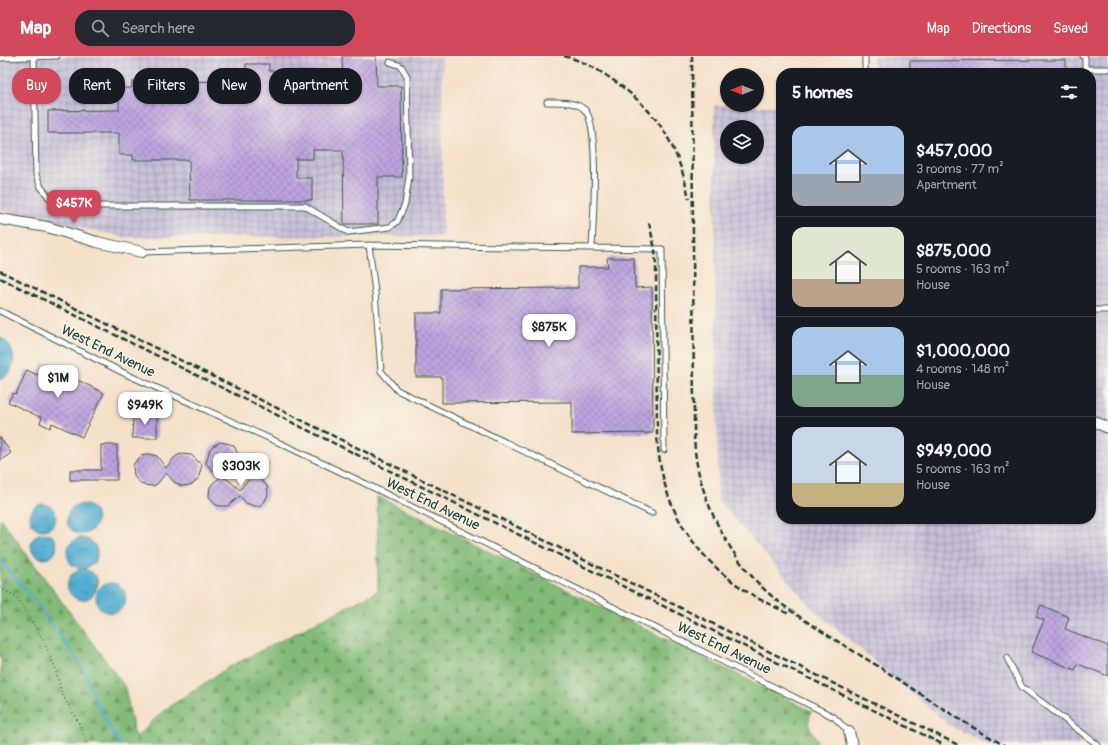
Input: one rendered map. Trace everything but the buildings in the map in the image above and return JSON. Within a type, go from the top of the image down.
[{"type":"street","points":[[0,218],[47,227],[97,242],[142,252]]},
{"type":"street","points":[[1096,422],[1108,428]]},
{"type":"street","points":[[849,732],[852,745]]},
{"type":"lane","points":[[0,58],[57,56]]},
{"type":"lane","points":[[865,56],[865,68]]},
{"type":"lane","points":[[1083,56],[1085,57],[1085,68]]},
{"type":"lane","points":[[34,57],[36,175],[41,188],[51,200],[70,206],[305,206],[348,232],[390,227],[397,222],[405,204],[409,178],[407,76],[400,66],[390,62]]},
{"type":"lane","points":[[1096,70],[1108,69]]},
{"type":"lane","points":[[547,102],[568,103],[580,106],[586,111],[590,118],[594,162],[592,248]]},
{"type":"lane","points":[[369,245],[375,292],[381,371],[397,390],[652,513]]},
{"type":"lane","points":[[142,252],[369,245],[662,249],[664,450]]},
{"type":"lane","points":[[1096,310],[1108,310]]},
{"type":"lane","name":"West End Avenue","points":[[0,311],[128,375],[282,444],[376,489],[834,717],[849,732]]},
{"type":"lane","points":[[1007,658],[1022,687],[1098,745]]},
{"type":"path","points":[[0,588],[17,597],[43,640],[55,667],[62,694],[81,727],[87,745]]},
{"type":"shaded area","points":[[0,56],[442,56],[443,236],[124,237],[0,210]]},
{"type":"shaded area","points":[[873,56],[1108,56],[1108,745],[989,745],[950,726],[811,607],[718,500],[714,105],[720,105],[720,112],[764,112],[764,106],[776,106],[776,524],[1096,524],[1096,68],[874,68]]},
{"type":"green space","points":[[377,496],[811,711],[808,724],[817,740],[817,745],[0,745],[0,518],[125,687],[135,738],[163,711],[229,667],[378,591]]},
{"type":"water","points":[[0,337],[6,341],[10,347],[14,359],[10,371],[0,380]]},
{"type":"water","points":[[43,504],[52,508],[56,517],[52,526],[43,530],[34,526],[30,517],[34,508]]},
{"type":"water","points":[[82,504],[93,508],[97,519],[93,530],[82,534],[71,530],[67,519],[71,508]]},
{"type":"water","points":[[44,533],[53,537],[57,546],[53,555],[44,559],[35,555],[31,546],[35,537]]},
{"type":"water","points":[[81,538],[93,543],[97,552],[97,558],[94,562],[90,566],[83,569],[93,573],[97,579],[98,586],[90,597],[83,600],[77,599],[70,593],[67,585],[71,575],[77,570],[81,569],[71,564],[67,556],[67,551],[73,541]]},
{"type":"water","points":[[111,583],[122,587],[126,598],[122,609],[111,613],[100,609],[96,598],[100,587]]},
{"type":"waterway","points":[[0,560],[32,597],[85,671],[91,689],[106,721],[120,745]]},
{"type":"railway","points":[[564,56],[591,66],[604,74],[630,93],[652,114],[665,133],[674,151],[682,170],[689,199]]},
{"type":"railway","points":[[692,56],[694,438],[699,474],[711,510],[728,544],[739,561],[751,576],[779,602],[816,628],[881,668],[941,708],[1004,745]]},
{"type":"railway","points":[[649,223],[655,249],[656,267],[657,441],[661,470],[670,499],[677,516],[687,533],[711,562],[740,587],[789,614]]},
{"type":"railway","points":[[0,271],[958,745]]},
{"type":"railway","points":[[0,278],[944,745]]}]
